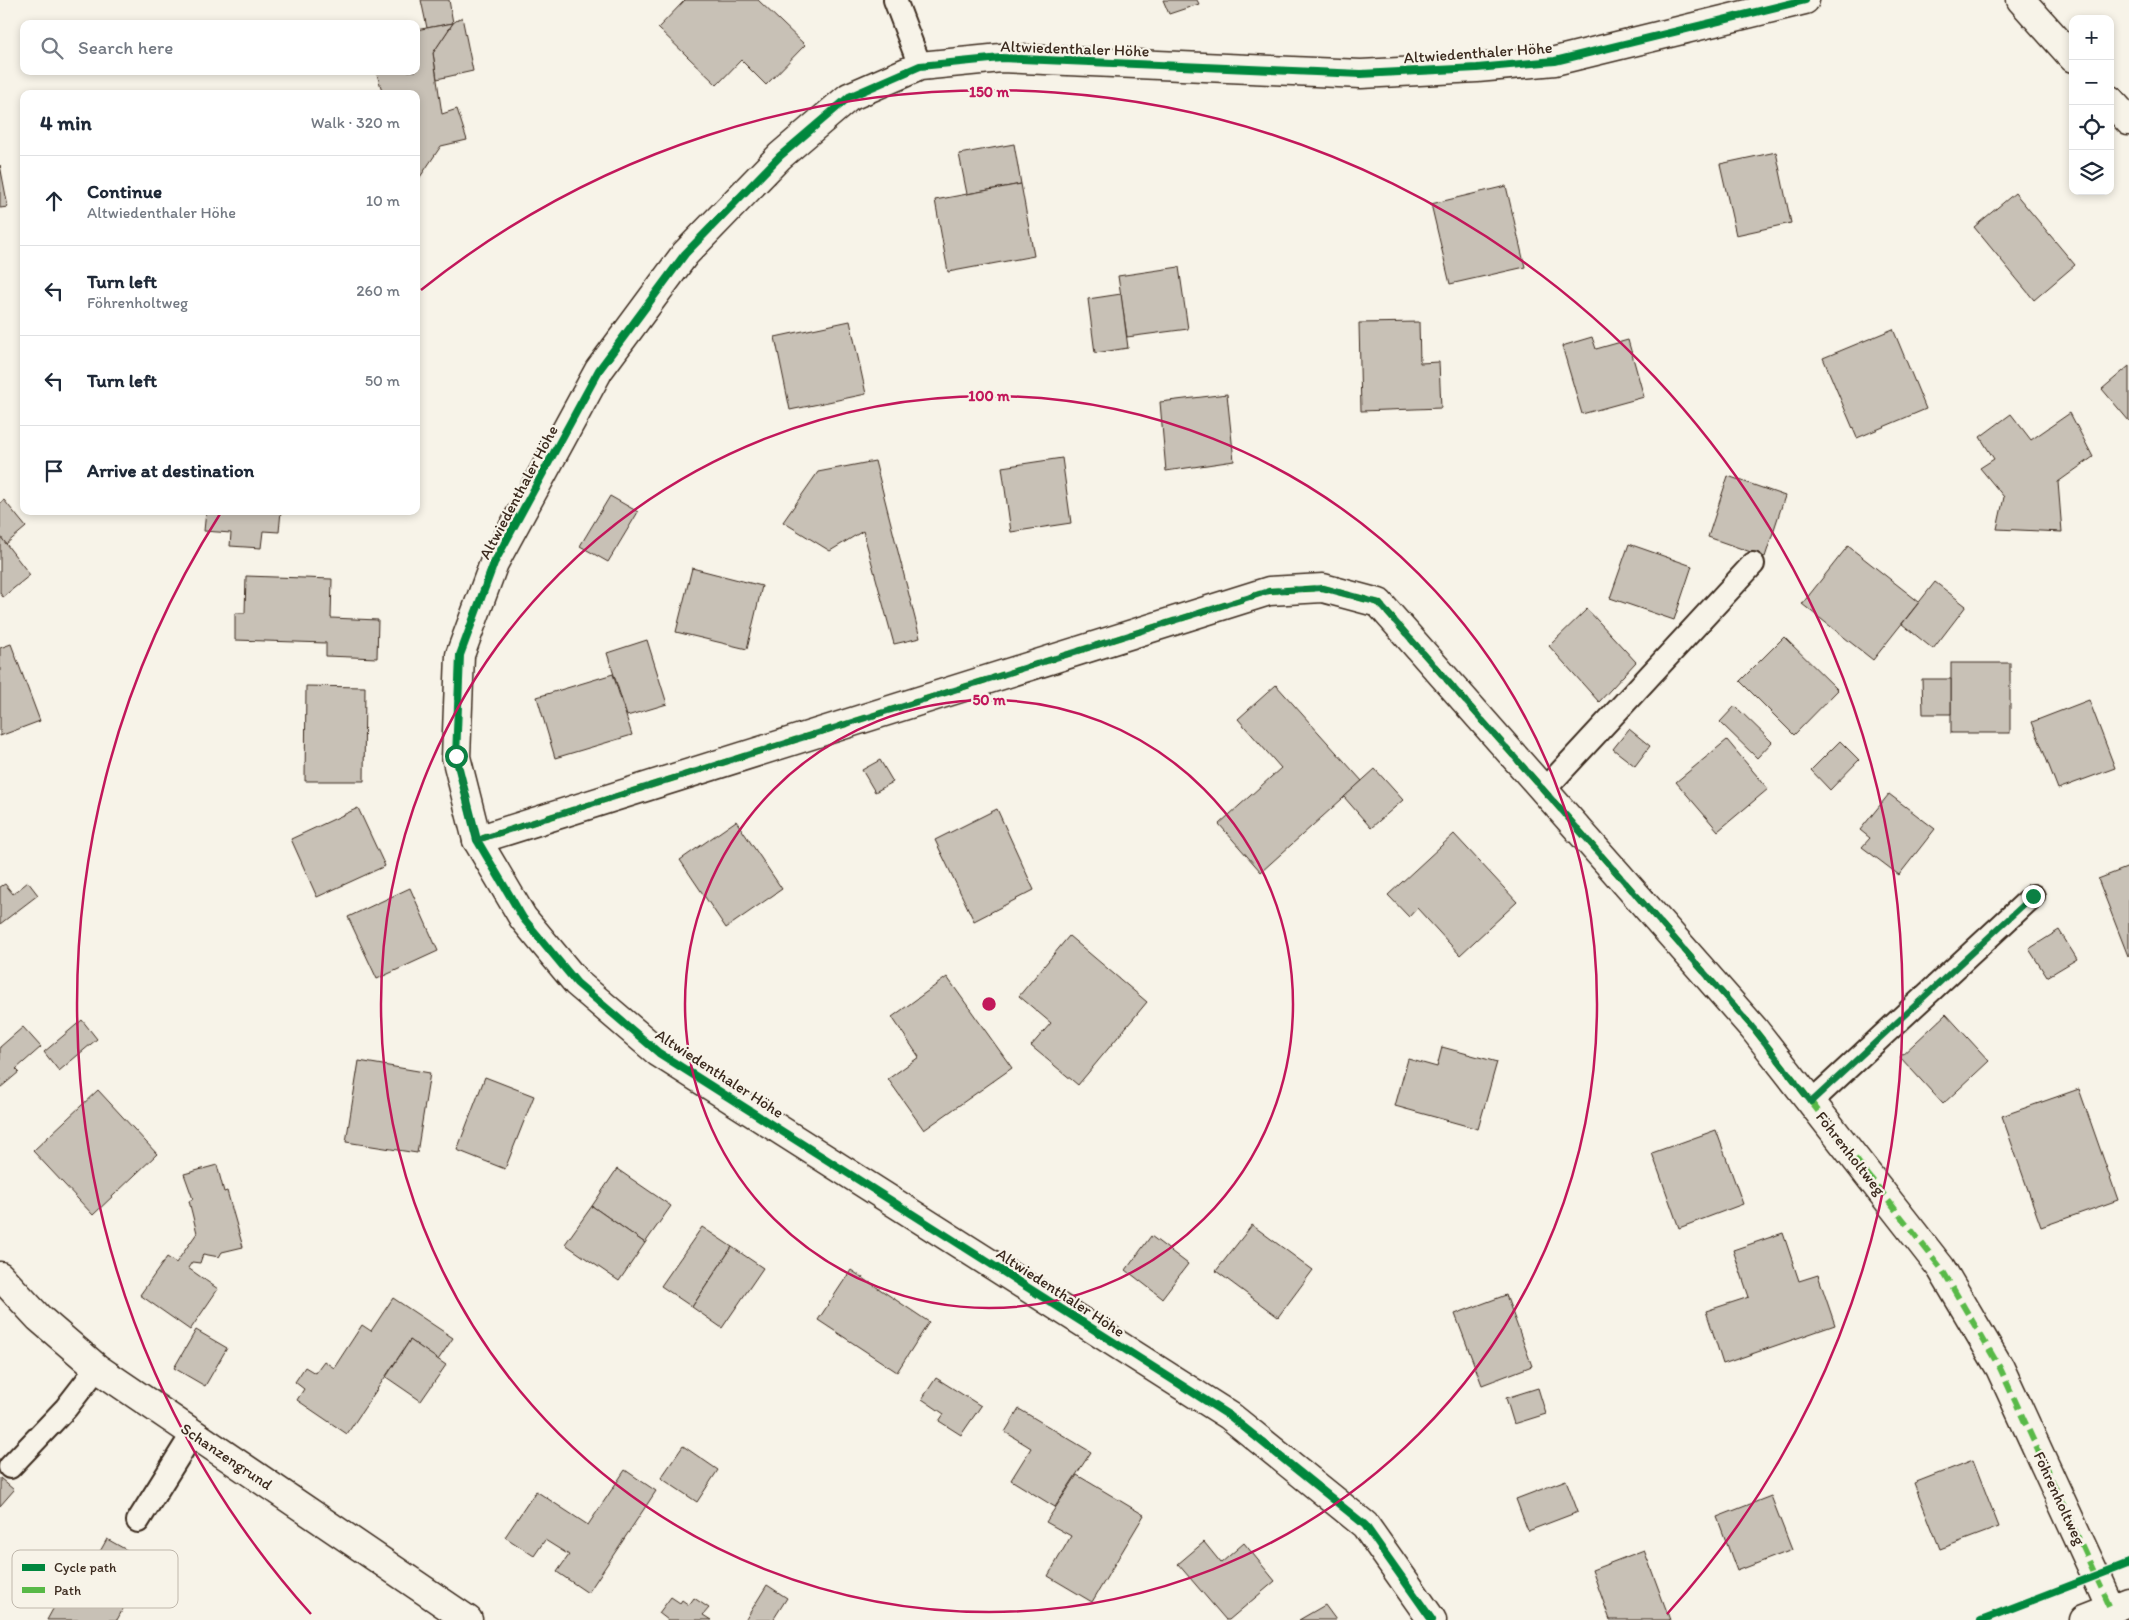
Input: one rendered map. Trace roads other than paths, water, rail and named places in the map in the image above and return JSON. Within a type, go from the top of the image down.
[{"type":"street","name":"Altwiedenthaler Höhe","points":[[1432,1620],[1365,1525],[1230,1416],[659,1053],[577,983],[523,918],[477,840],[456,756],[460,655],[494,563],[599,370],[685,254],[780,156],[849,96],[920,66],[1002,58],[1361,74],[1478,68],[1555,61],[1805,0]]},
{"type":"street","points":[[2021,0],[2069,54]]},
{"type":"street","points":[[2114,104],[2129,121]]},
{"type":"street","name":"Föhrenholtweg","points":[[477,840],[1269,591],[1323,588],[1379,603],[1754,1029],[1941,1268],[2000,1368],[2120,1606]]},
{"type":"street","name":"Schanzengrund","points":[[0,1276],[39,1318],[98,1368],[468,1620]]},
{"type":"street","points":[[2083,1620],[2120,1606]]},
{"type":"lane","points":[[895,0],[920,66]]},
{"type":"lane","points":[[1544,790],[1753,564]]},
{"type":"lane","points":[[1811,1102],[2033,896]]},
{"type":"lane","points":[[10,1468],[66,1408],[98,1368]]},
{"type":"lane","points":[[138,1521],[193,1433]]}]
